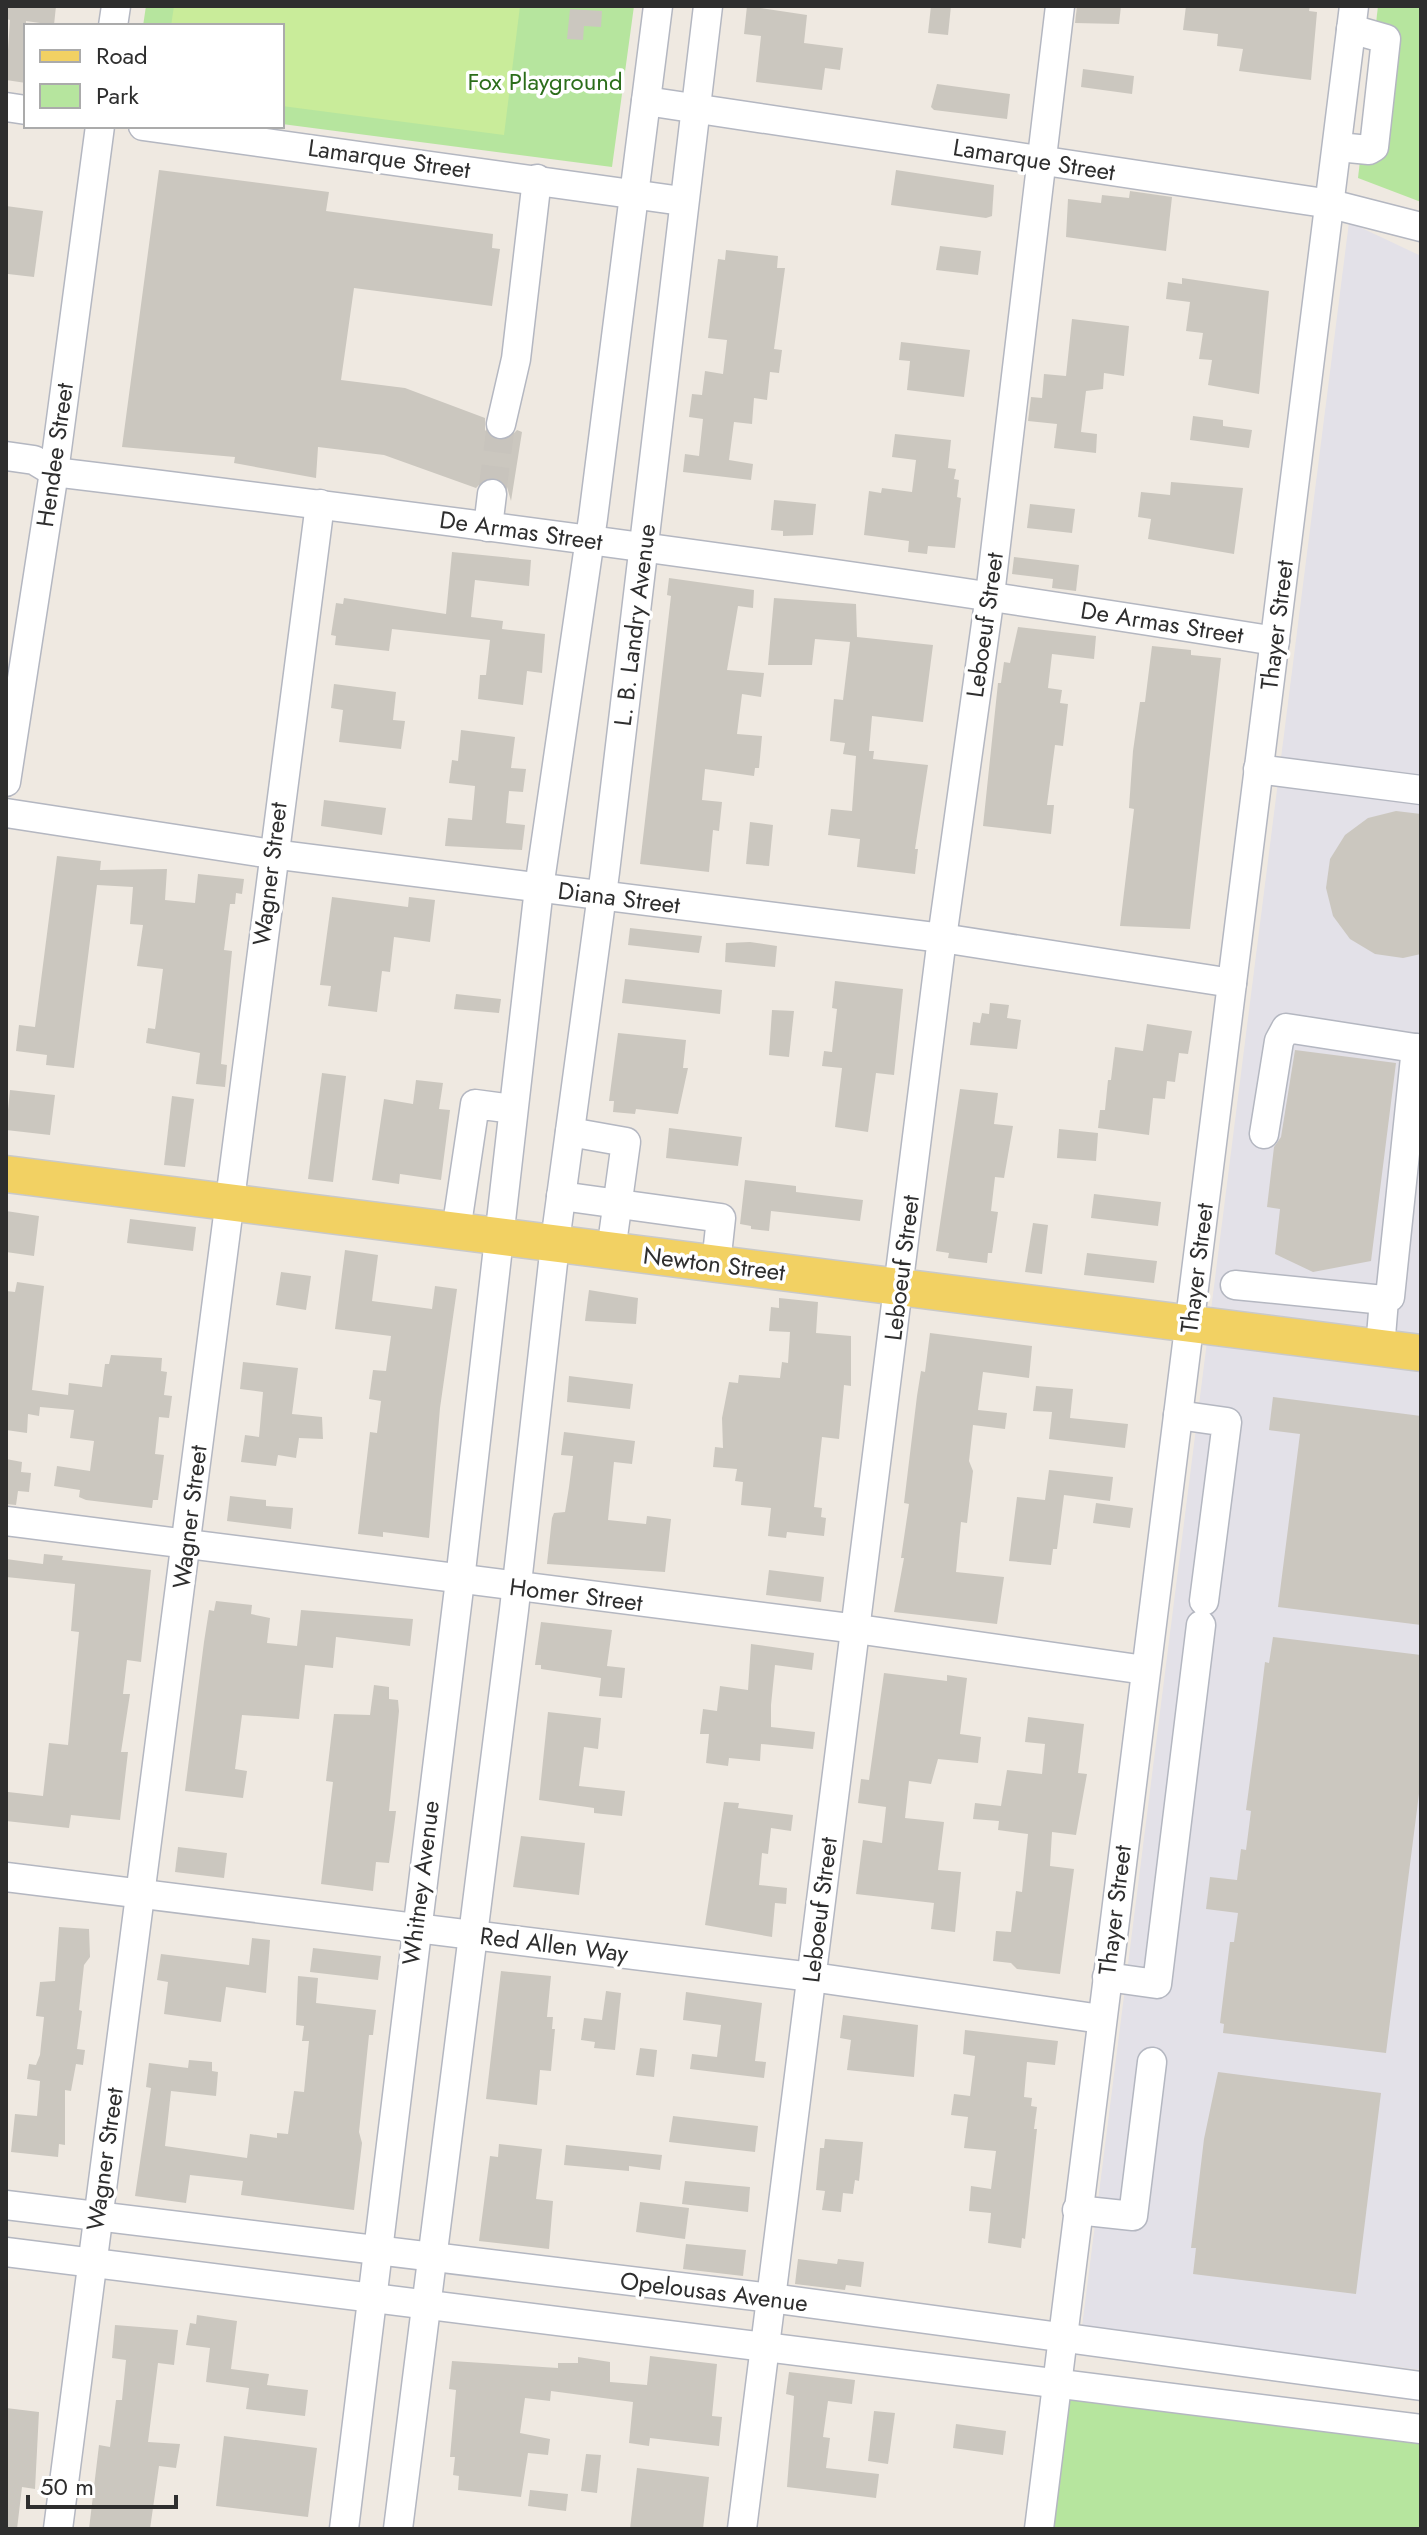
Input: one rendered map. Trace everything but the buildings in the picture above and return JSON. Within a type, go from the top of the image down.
[{"type":"main road","name":"Newton Street","points":[[6,1174],[1421,1353]]},
{"type":"street","points":[[498,1237],[539,888],[589,540],[658,6]]},
{"type":"street","name":"L. B. Landry Avenue","points":[[555,1244],[602,896],[682,201],[708,6]]},
{"type":"street","name":"Leboeuf Street","points":[[742,2529],[942,938],[990,595],[1060,6]]},
{"type":"street","points":[[1338,147],[1369,150],[1374,147],[1386,39],[1352,17]]},
{"type":"street","name":"Thayer Street","points":[[1039,2529],[1352,17]]},
{"type":"street","name":"Lamarque Street","points":[[646,101],[1331,204],[1421,227]]},
{"type":"street","name":"Hendee Street","points":[[6,782],[54,472],[100,128]]},
{"type":"street","name":"Lamarque Street","points":[[158,128],[682,201]]},
{"type":"street","points":[[501,424],[516,359],[537,179]]},
{"type":"street","name":"De Armas Street","points":[[6,456],[34,460],[54,472],[320,504],[990,595],[1275,641]]},
{"type":"street","points":[[488,527],[492,494]]},
{"type":"street","name":"Wagner Street","points":[[58,2529],[187,1544],[272,854],[320,504]]},
{"type":"street","points":[[1258,769],[1421,790]]},
{"type":"street","name":"Diana Street","points":[[6,813],[272,854],[942,938],[1232,983]]},
{"type":"street","points":[[1235,1285],[1384,1300],[1390,1297],[1418,1048],[1286,1028],[1279,1041],[1264,1134]]},
{"type":"street","points":[[456,1231],[475,1104],[513,1109]]},
{"type":"street","points":[[570,1132],[626,1142],[611,1251]]},
{"type":"street","points":[[561,1196],[721,1218],[716,1264]]},
{"type":"street","name":"Whitney Avenue","points":[[344,2529],[460,1580],[498,1237]]},
{"type":"street","points":[[398,2529],[424,2303],[517,1588],[555,1244]]},
{"type":"street","points":[[1306,1339],[1311,1294]]},
{"type":"street","points":[[1380,1348],[1384,1300]]},
{"type":"street","points":[[1107,1977],[1157,1984],[1227,1422],[1178,1415]]},
{"type":"street","name":"Homer Street","points":[[6,1521],[857,1629],[1145,1670]]},
{"type":"street","name":"Red Allen Way","points":[[6,1877],[812,1977],[1101,2019]]},
{"type":"street","points":[[1077,2210],[1133,2216],[1152,2062]]},
{"type":"street","name":"Opelousas Avenue","points":[[6,2205],[771,2298],[1421,2386]]},
{"type":"street","name":"Opelousas Avenue","points":[[6,2252],[1421,2429]]},
{"type":"shaded area","points":[[1349,222],[1421,256],[1421,2370],[1082,2327]]},
{"type":"green space","name":"Fox Playground","points":[[146,6],[634,6],[612,167],[284,124],[284,24],[143,24]]},
{"type":"green space","points":[[174,6],[520,6],[504,135],[284,106],[284,24],[171,24]]},
{"type":"green space","points":[[1378,6],[1421,6],[1421,202],[1358,178]]},
{"type":"green space","points":[[1057,2384],[1421,2429],[1421,2529],[1038,2529]]},
{"type":"tunnel","points":[[492,494],[501,424]]}]
